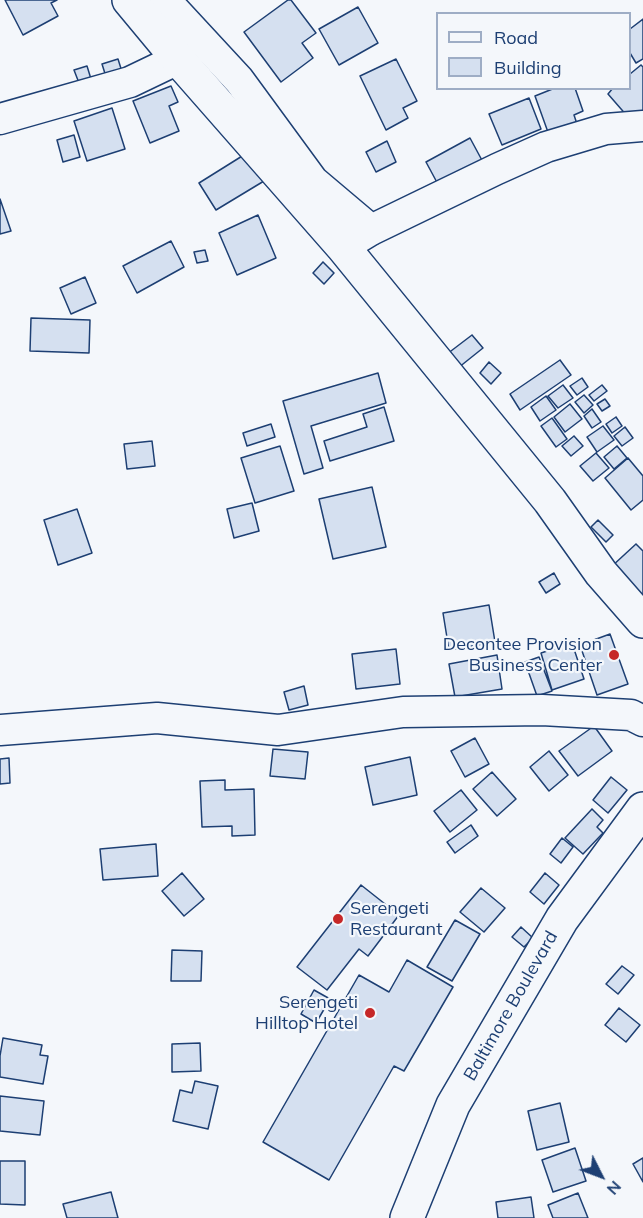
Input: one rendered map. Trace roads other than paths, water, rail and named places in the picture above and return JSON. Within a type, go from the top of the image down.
[{"type":"main road","points":[[129,0],[343,247],[549,501],[601,573],[643,621]]},
{"type":"main road","name":"Baltimore Boulevard","points":[[407,1218],[453,1106],[561,919],[643,809]]},
{"type":"street","points":[[165,0],[239,80],[313,181],[371,230]]},
{"type":"street","points":[[0,119],[130,81],[178,59]]},
{"type":"street","points":[[343,247],[371,230],[546,147],[606,129],[643,126]]},
{"type":"street","points":[[0,730],[157,718],[278,730],[403,712],[542,710],[631,715],[643,721]]},
{"type":"place","name":"Decontee Provision Business Center","points":[[614,655]]},
{"type":"place","name":"Serengeti Restaurant","points":[[338,919]]},
{"type":"place","name":"Serengeti Hilltop Hotel","points":[[370,1013]]}]
